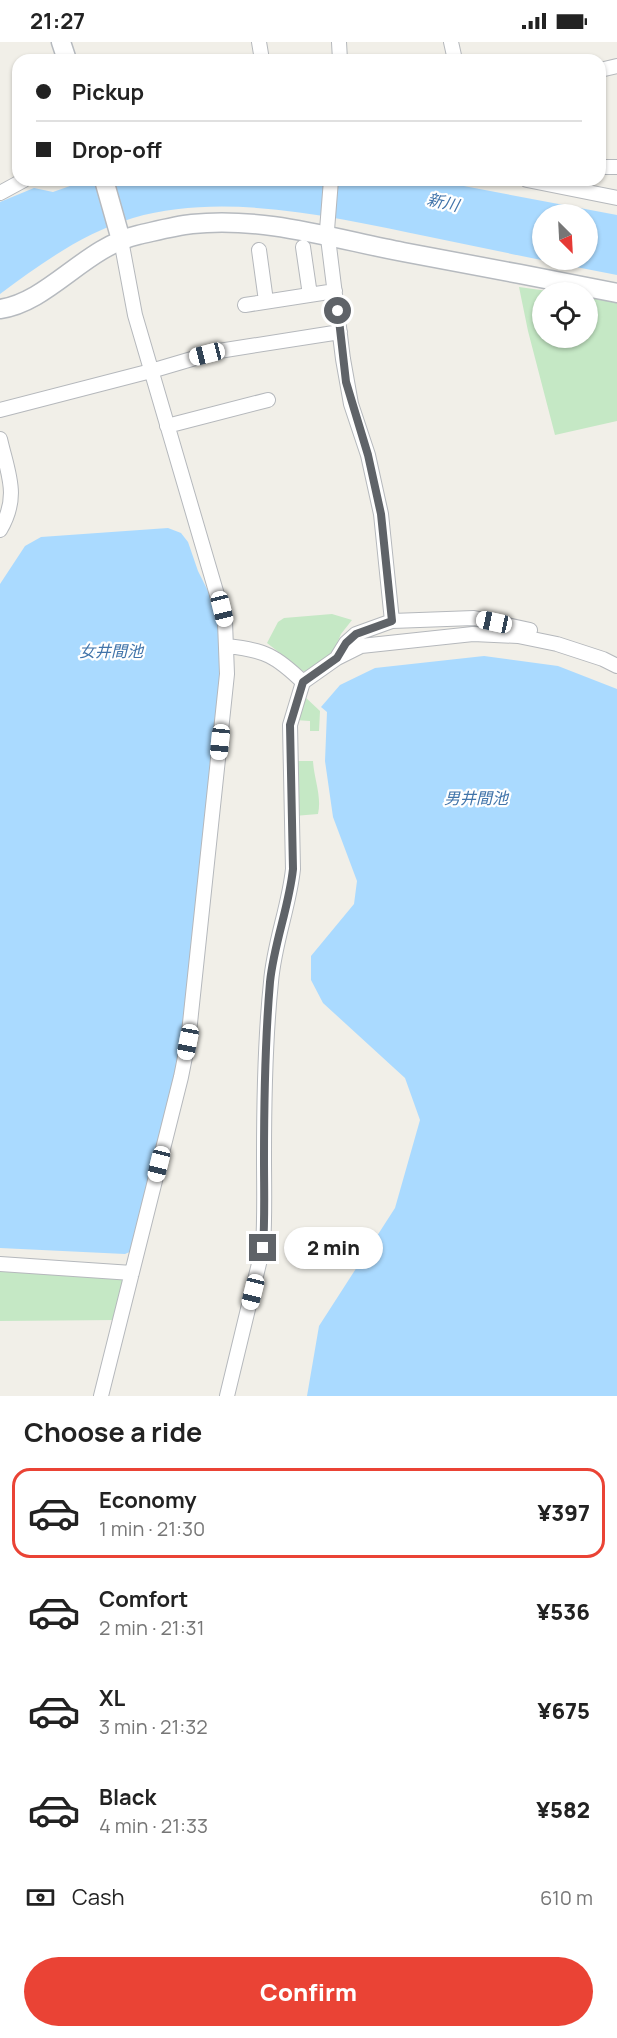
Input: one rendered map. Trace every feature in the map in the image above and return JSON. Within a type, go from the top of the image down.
[{"type":"street","points":[[101,1396],[188,1042],[227,674],[225,622],[135,315],[120,237],[106,186]]},
{"type":"street","points":[[331,186],[328,234],[346,382],[368,455],[381,514],[392,621]]},
{"type":"street","points":[[560,186],[617,198]]},
{"type":"street","points":[[2,311],[36,296],[120,237],[192,224],[226,223],[328,234],[617,293]]},
{"type":"street","points":[[303,248],[310,295]]},
{"type":"street","points":[[259,250],[266,301]]},
{"type":"street","points":[[245,305],[335,291]]},
{"type":"street","points":[[0,410],[219,351],[340,332]]},
{"type":"street","points":[[167,426],[267,400]]},
{"type":"street","points":[[0,439],[12,503],[8,517],[0,530]]},
{"type":"street","points":[[337,658],[346,643],[356,634],[392,621],[474,618],[552,635],[557,644]]},
{"type":"street","points":[[227,1396],[263,1248],[265,1224],[264,1095],[270,982],[274,953],[290,892],[293,869],[290,725],[303,682],[337,658],[361,646],[473,634],[518,636],[557,644],[617,666]]},
{"type":"street","points":[[227,646],[250,648],[273,656],[303,682]]},
{"type":"street","points":[[0,1264],[132,1273]]},
{"type":"green space","points":[[519,287],[532,289],[532,346]]},
{"type":"green space","points":[[598,299],[617,302],[617,421],[555,435],[532,348],[598,348]]},
{"type":"green space","points":[[332,614],[352,620],[341,634],[332,655],[310,672],[303,671],[267,643],[278,622],[284,618]]},
{"type":"green space","points":[[304,696],[320,711],[319,731],[310,731],[310,721],[295,720]]},
{"type":"green space","points":[[294,761],[313,761],[318,814],[294,816]]},
{"type":"green space","points":[[0,1271],[130,1274],[118,1320],[0,1321]]},
{"type":"water","name":"新川","points":[[70,186],[464,186],[559,204],[532,204],[532,258],[358,222],[282,210],[206,207],[169,210],[115,224],[80,240],[0,294],[0,202],[34,188],[53,192]]},
{"type":"water","points":[[598,211],[617,215],[617,275],[592,270],[598,270]]},
{"type":"water","name":"女井間池","points":[[168,528],[181,533],[188,542],[198,571],[220,615],[224,652],[185,1038],[132,1251],[125,1254],[0,1248],[0,584],[25,546],[41,537]]},
{"type":"water","name":"男井間池","points":[[484,656],[558,666],[617,689],[617,1396],[307,1396],[319,1326],[395,1208],[420,1120],[405,1078],[323,1003],[311,980],[311,956],[354,904],[357,881],[333,817],[325,761],[327,712],[321,707],[340,685],[375,668]]},
{"type":"route","points":[[263,1248],[265,1224],[264,1095],[270,982],[274,953],[290,892],[293,869],[290,725],[303,682],[337,658],[346,643],[356,634],[392,621],[376,484],[346,382],[338,311]]}]
